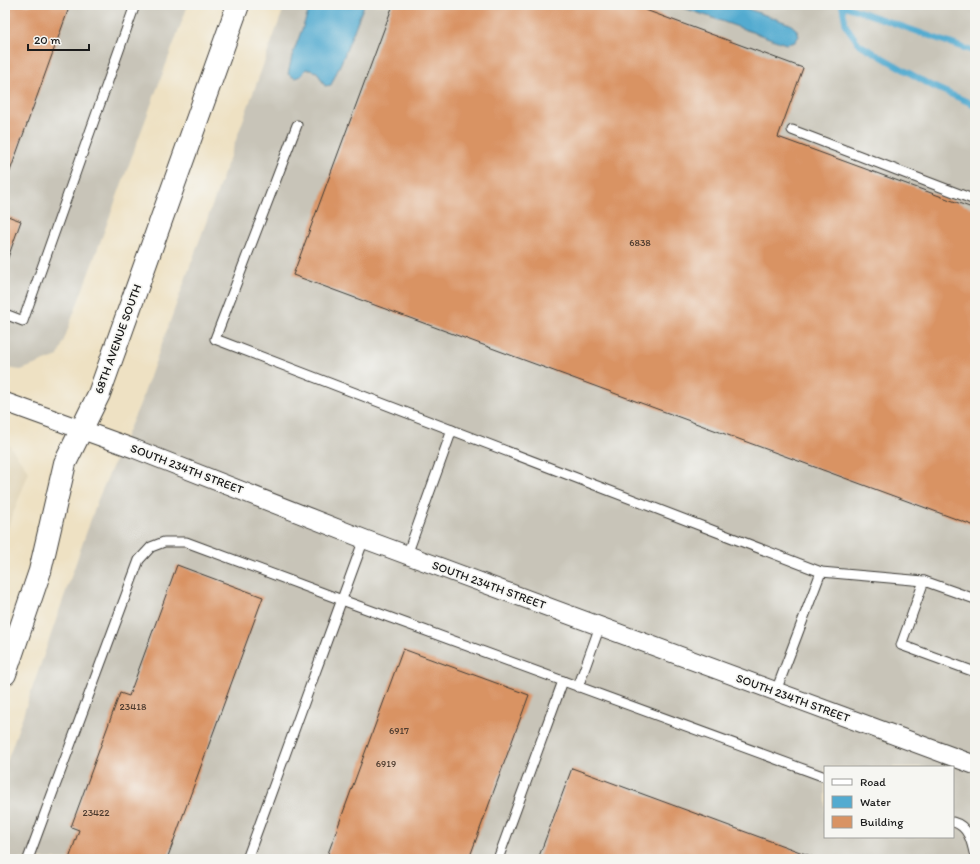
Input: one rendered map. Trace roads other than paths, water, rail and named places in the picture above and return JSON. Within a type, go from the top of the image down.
[{"type":"main road","name":"68TH AVENUE SOUTH","points":[[5,674],[40,571],[65,463],[101,387],[238,5]]},
{"type":"street","name":"SOUTH 234TH STREET","points":[[5,402],[135,448],[364,539],[776,691],[956,761],[975,765]]},
{"type":"lane","points":[[5,314],[23,321],[135,5]]},
{"type":"lane","points":[[297,125],[215,339],[822,572],[924,581],[975,599]]},
{"type":"lane","points":[[792,130],[975,200]]},
{"type":"lane","points":[[407,555],[452,430]]},
{"type":"lane","points":[[246,859],[364,539]]},
{"type":"lane","points":[[28,859],[139,560],[151,547],[164,542],[186,542],[824,777]]},
{"type":"lane","points":[[776,691],[822,572]]},
{"type":"lane","points":[[924,581],[901,645],[975,672]]},
{"type":"lane","points":[[578,686],[600,626]]},
{"type":"lane","points":[[498,859],[564,681]]},
{"type":"lane","points":[[954,822],[966,830],[972,843],[975,857]]},
{"type":"water","points":[[311,5],[364,5],[331,85],[325,86],[317,72],[306,69],[301,76],[295,78],[288,74],[292,56]]},
{"type":"water","points":[[676,5],[737,5],[790,24],[796,29],[799,36],[795,42],[786,44]]},
{"type":"waterway","points":[[842,5],[846,26],[859,44],[932,86],[975,105]]},
{"type":"waterway","points":[[842,5],[975,52]]}]
